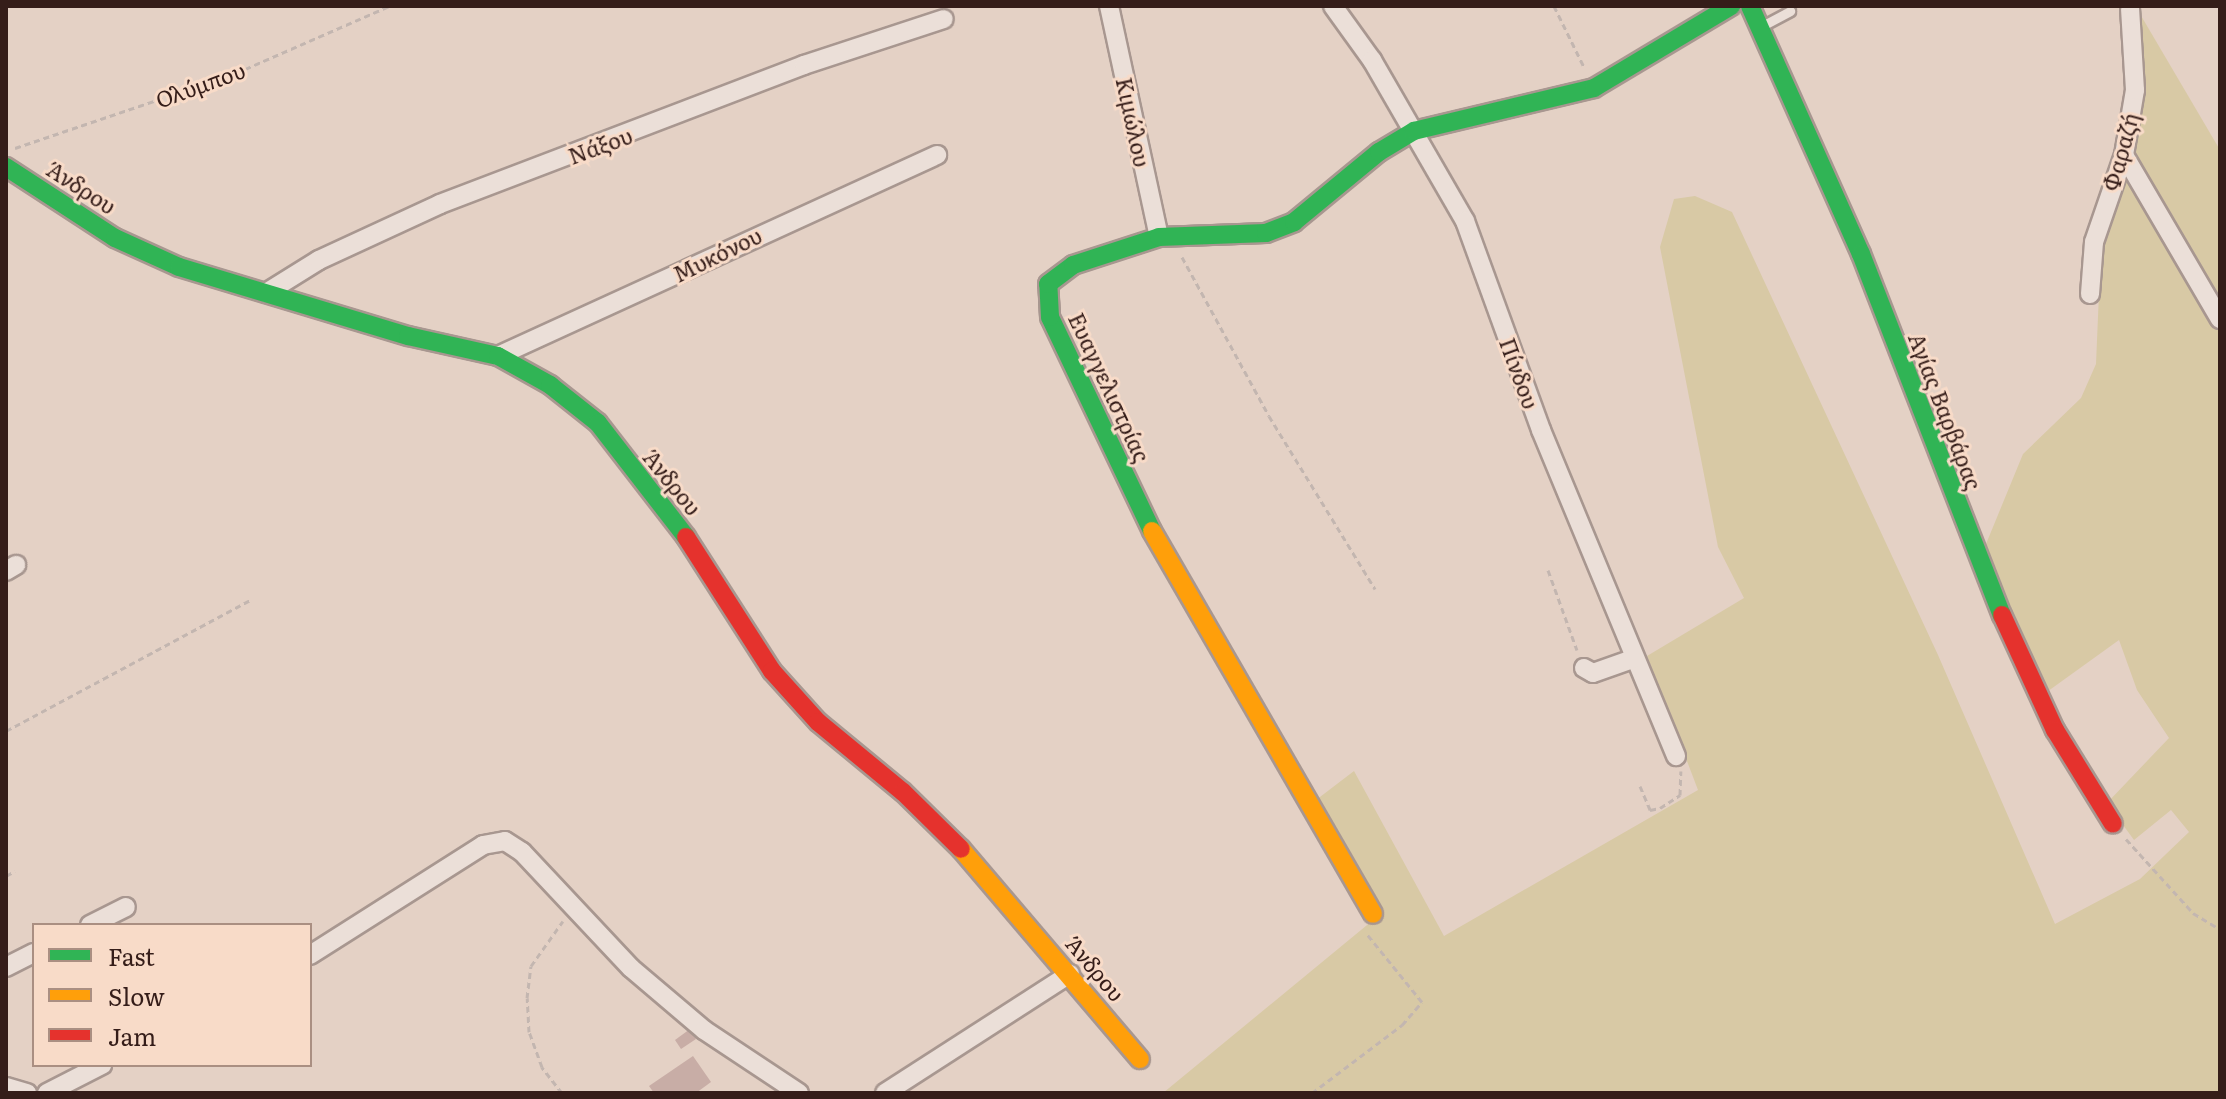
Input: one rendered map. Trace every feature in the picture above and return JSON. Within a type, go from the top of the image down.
[{"type":"street","name":"Κιμώλου","points":[[1109,6],[1159,237]]},
{"type":"street","name":"Πίνδου","points":[[1333,6],[1414,131],[1465,221],[1633,659],[1676,756]]},
{"type":"street","name":"Ευαγγελιστρίας","points":[[1373,914],[1171,571],[1050,317],[1046,297],[1057,274],[1104,252],[1159,237],[1178,234],[1236,236],[1294,222],[1379,152],[1414,131],[1594,88],[1731,6]]},
{"type":"street","name":"Αγίας Βαρβάρας","points":[[1750,6],[1861,254],[2012,642],[2055,730],[2113,824]]},
{"type":"street","name":"Φαραζή","points":[[2090,294],[2094,242],[2124,155],[2135,90],[2128,7]]},
{"type":"street","name":"Νάξου","points":[[266,293],[319,260],[440,204],[804,65],[944,19]]},
{"type":"street","name":"Μυκόνου","points":[[498,356],[937,155]]},
{"type":"street","points":[[2124,155],[2220,319]]},
{"type":"street","name":"Άνδρου","points":[[6,167],[145,253],[408,336],[498,356],[550,385],[598,423],[686,536],[772,671],[818,722],[903,792],[966,854],[1140,1059]]},
{"type":"street","points":[[1584,668],[1593,673],[1633,659]]},
{"type":"street","points":[[312,954],[483,845],[505,841],[522,852],[574,909],[704,1030],[799,1093]]},
{"type":"street","points":[[94,923],[126,907]]},
{"type":"street","points":[[6,967],[32,954]]},
{"type":"street","points":[[885,1093],[1070,974]]},
{"type":"street","points":[[47,1093],[98,1067]]},
{"type":"street","points":[[6,1087],[27,1093]]},
{"type":"lane","points":[[1759,27],[1790,11]]},
{"type":"path","name":"Ολύμπου","points":[[6,151],[236,73],[389,6]]},
{"type":"path","points":[[1554,6],[1594,88]]},
{"type":"path","points":[[1178,234],[1181,254],[1269,416],[1375,589]]},
{"type":"path","points":[[1548,570],[1584,668]]},
{"type":"path","points":[[6,731],[252,599]]},
{"type":"path","points":[[1640,786],[1650,810],[1680,795],[1684,782],[1676,756]]},
{"type":"path","points":[[2113,824],[2193,913],[2220,929]]},
{"type":"path","points":[[6,876],[15,871]]},
{"type":"path","points":[[562,1093],[542,1067],[529,1032],[527,998],[531,966],[574,909]]},
{"type":"path","points":[[1312,1093],[1402,1025],[1422,1002],[1368,936],[1365,928],[1373,914]]},
{"type":"shaded area","points":[[2140,14],[2220,150],[2220,310],[2131,154],[2136,18]]},
{"type":"shaded area","points":[[2124,163],[2220,325],[2220,1093],[1163,1093],[1378,916],[1316,800],[1354,771],[1444,936],[1698,790],[1647,656],[1744,598],[1718,547],[1660,247],[1674,199],[1695,196],[1732,212],[1938,655],[2055,924],[2140,879],[2189,832],[2171,810],[2134,840],[2107,803],[2169,738],[2137,690],[2119,640],[2044,694],[1986,544],[2023,454],[2081,398],[2096,364],[2101,246]]},
{"type":"building","points":[[690,1029],[696,1039],[681,1049],[675,1040]]},
{"type":"building","points":[[693,1056],[711,1082],[696,1093],[654,1093],[649,1086]]},
{"type":"traffic: fast","points":[[1152,531],[1050,317],[1048,284],[1073,265],[1159,237],[1266,233],[1294,222],[1379,152],[1414,131],[1594,88],[1731,6]]},
{"type":"traffic: fast","points":[[1750,6],[1861,254],[2002,615]]},
{"type":"traffic: fast","points":[[6,167],[115,238],[179,267],[408,336],[498,356],[550,385],[598,423],[686,537]]},
{"type":"traffic: slow","points":[[1152,531],[1373,914]]},
{"type":"traffic: slow","points":[[961,849],[1140,1059]]},
{"type":"traffic: jam","points":[[686,537],[772,671],[818,722],[903,792],[961,849]]},
{"type":"traffic: jam","points":[[2002,615],[2055,730],[2113,824]]}]
